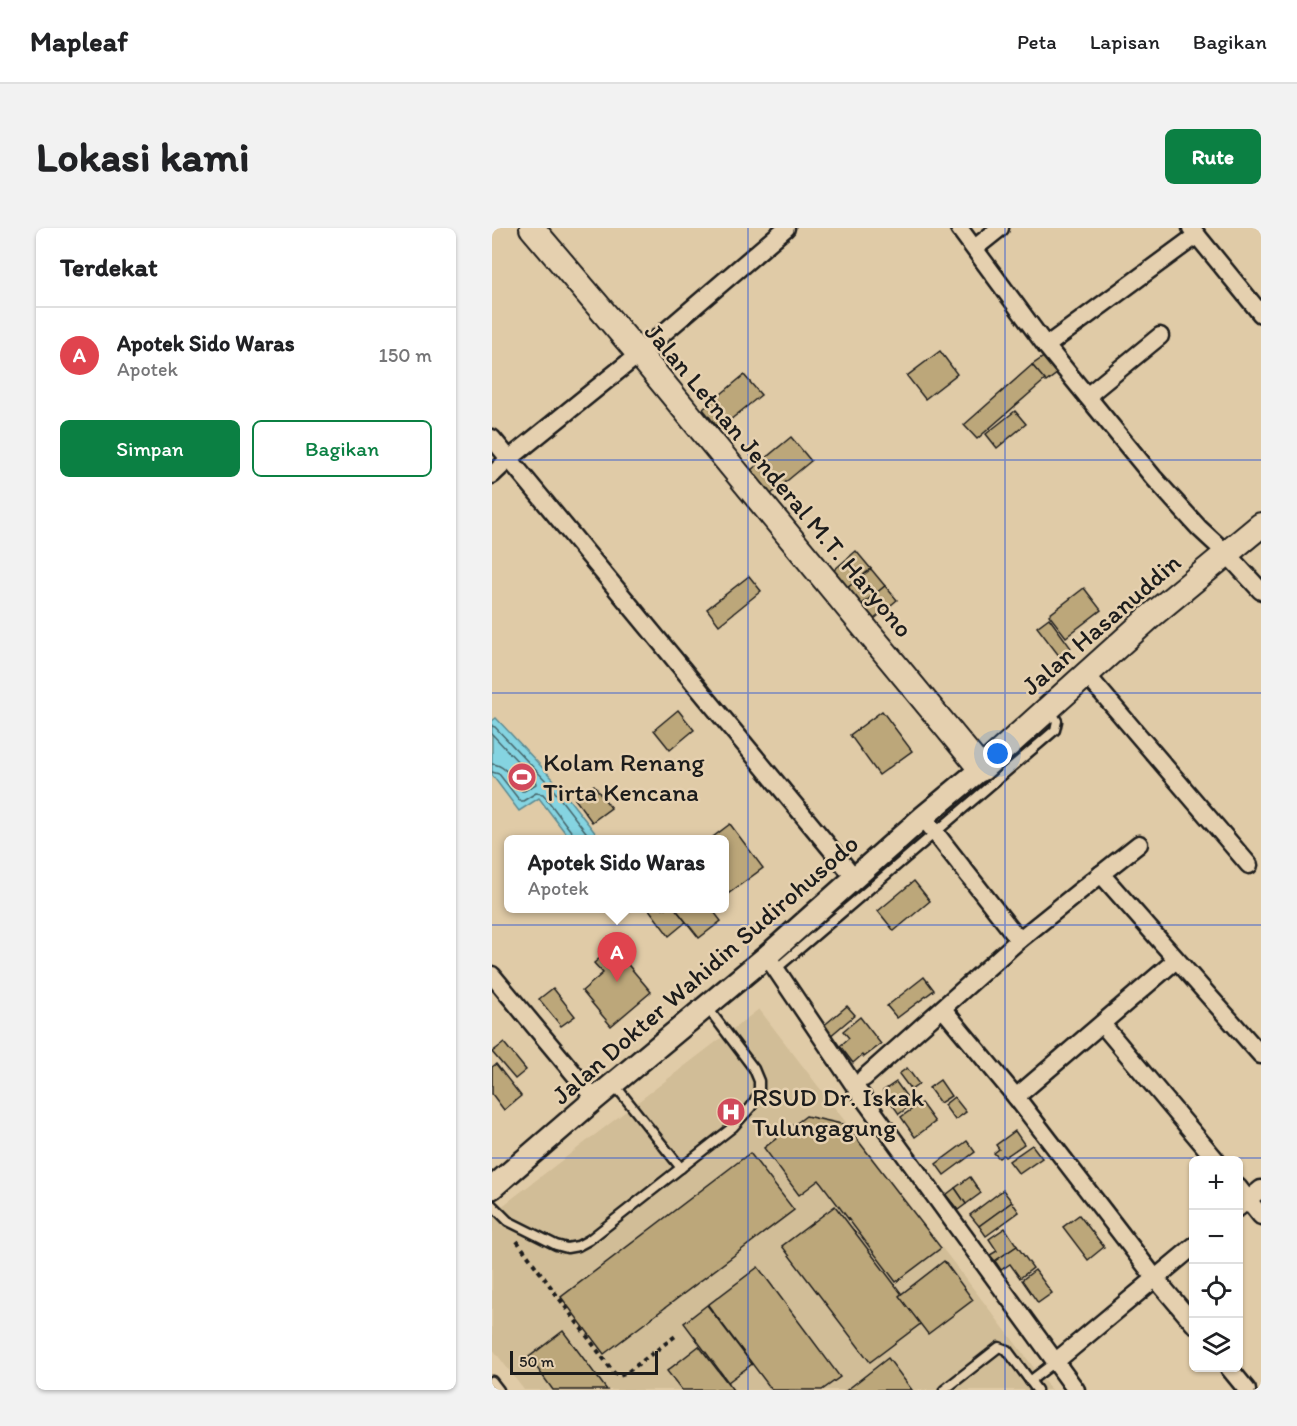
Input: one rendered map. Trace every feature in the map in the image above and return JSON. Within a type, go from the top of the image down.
[{"type":"main road","name":"Jalan Letnan Jenderal M.T. Haryono","points":[[532,228],[639,354],[981,769]]},
{"type":"main road","name":"Jalan Hasanuddin","points":[[981,769],[1151,616],[1261,525]]},
{"type":"street","points":[[492,475],[639,354],[786,228]]},
{"type":"street","points":[[959,228],[1046,346],[1153,477],[1261,591]]},
{"type":"street","points":[[975,248],[1000,228]]},
{"type":"street","points":[[1046,346],[1194,231],[1261,314]]},
{"type":"street","points":[[1087,396],[1160,336]]},
{"type":"street","points":[[492,438],[854,877]]},
{"type":"street","points":[[1086,674],[1249,866]]},
{"type":"street","name":"Jalan Dokter Wahidin Sudirohusodo","points":[[492,1188],[706,1006],[771,962],[854,877],[929,825],[981,769]]},
{"type":"street","points":[[929,825],[1019,940]]},
{"type":"street","points":[[864,1078],[1019,940],[1139,844]]},
{"type":"street","points":[[1101,874],[1261,1055]]},
{"type":"street","points":[[1016,1097],[1176,960]]},
{"type":"street","points":[[771,962],[856,1088],[1076,1390]]},
{"type":"street","points":[[492,975],[595,1099]]},
{"type":"street","points":[[943,1009],[1016,1097],[1155,1278],[1189,1318]]},
{"type":"street","points":[[1101,1024],[1212,1156]]},
{"type":"street","points":[[1247,1196],[1261,1216]]},
{"type":"street","points":[[1055,1362],[1189,1250]]},
{"type":"street","points":[[1232,1372],[1247,1390]]},
{"type":"lane","points":[[771,962],[929,825],[1055,730],[1057,721],[1048,708]]},
{"type":"lane","points":[[492,1206],[508,1221],[556,1245],[567,1248],[578,1246],[589,1240],[733,1127],[751,1107],[759,1093],[759,1081],[754,1069],[706,1006]]},
{"type":"lane","points":[[614,1083],[681,1168]]},
{"type":"lane","points":[[944,1390],[999,1347],[1007,1350],[1037,1390]]},
{"type":"lane","points":[[1030,1381],[1055,1362]]},
{"type":"lane","points":[[492,1382],[499,1390]]},
{"type":"path","points":[[517,1226],[517,1242],[614,1373],[619,1376],[626,1374],[678,1334]]},
{"type":"shaded area","name":"RSUD Dr. Iskak Tulungagung","points":[[759,1009],[1051,1390],[524,1390],[492,1348],[492,1214]]},
{"type":"water","name":"Kolam Renang Tirta Kencana","points":[[496,718],[553,779],[597,835],[567,835],[539,798],[519,811],[492,775],[492,721]]},
{"type":"building","points":[[940,351],[957,374],[925,399],[907,376]]},
{"type":"building","points":[[1045,356],[1058,373],[1046,382],[1032,365]]},
{"type":"building","points":[[1032,365],[1045,380],[977,439],[964,425]]},
{"type":"building","points":[[744,375],[761,395],[719,429],[703,409]]},
{"type":"building","points":[[1015,411],[1026,424],[997,448],[986,434]]},
{"type":"building","points":[[791,437],[811,461],[765,499],[745,475]]},
{"type":"building","points":[[856,551],[871,569],[841,593],[827,576]]},
{"type":"building","points":[[871,569],[885,586],[855,610],[841,593]]},
{"type":"building","points":[[749,576],[761,591],[719,625],[707,609]]},
{"type":"building","points":[[885,586],[897,600],[867,625],[855,610]]},
{"type":"building","points":[[1084,588],[1101,610],[1066,637],[1049,615]]},
{"type":"building","points":[[1049,618],[1071,648],[1060,657],[1037,627]]},
{"type":"building","points":[[678,710],[694,730],[670,750],[654,730]]},
{"type":"building","points":[[882,711],[912,751],[879,775],[850,735]]},
{"type":"building","points":[[594,785],[611,808],[592,822],[575,799]]},
{"type":"building","points":[[730,824],[763,868],[729,893],[729,835],[716,835]]},
{"type":"building","points":[[914,881],[930,901],[894,931],[878,911]]},
{"type":"building","points":[[652,913],[679,913],[686,922],[669,936]]},
{"type":"building","points":[[679,913],[715,913],[721,921],[699,938]]},
{"type":"building","points":[[613,947],[651,992],[611,1026],[582,991],[603,973],[594,963]]},
{"type":"building","points":[[924,977],[934,990],[897,1018],[887,1006]]},
{"type":"building","points":[[553,988],[575,1016],[561,1026],[539,999]]},
{"type":"building","points":[[847,1006],[855,1015],[829,1037],[821,1028]]},
{"type":"building","points":[[860,1017],[881,1044],[853,1063],[840,1046],[849,1038],[843,1031]]},
{"type":"building","points":[[504,1043],[526,1070],[515,1079],[492,1052]]},
{"type":"building","points":[[496,1064],[521,1096],[504,1110],[492,1094],[492,1067]]},
{"type":"building","points":[[907,1068],[919,1084],[911,1090],[899,1074]]},
{"type":"building","points":[[940,1080],[951,1096],[940,1103],[929,1088]]},
{"type":"building","points":[[896,1082],[912,1104],[899,1114],[883,1091]]},
{"type":"building","points":[[954,1097],[966,1112],[955,1120],[944,1105]]},
{"type":"building","points":[[921,1103],[935,1122],[915,1137],[901,1117]]},
{"type":"building","points":[[806,1116],[846,1125],[941,1248],[896,1282],[819,1180],[799,1195],[764,1148]]},
{"type":"building","points":[[1015,1131],[1024,1144],[1005,1157],[1003,1155],[999,1158],[994,1153],[999,1149],[996,1145]]},
{"type":"building","points":[[967,1141],[975,1152],[944,1175],[936,1164]]},
{"type":"building","points":[[1032,1145],[1042,1158],[1019,1174],[1009,1161]]},
{"type":"building","points":[[750,1153],[794,1210],[604,1354],[561,1297]]},
{"type":"building","points":[[970,1177],[981,1193],[966,1204],[955,1188]]},
{"type":"building","points":[[955,1188],[966,1204],[958,1210],[946,1195]]},
{"type":"building","points":[[1003,1190],[1012,1202],[979,1226],[970,1215]]},
{"type":"building","points":[[1012,1202],[1019,1212],[986,1236],[979,1226]]},
{"type":"building","points":[[835,1206],[923,1322],[870,1362],[782,1246]]},
{"type":"building","points":[[1079,1215],[1104,1247],[1088,1260],[1063,1227]]},
{"type":"building","points":[[1005,1228],[1017,1246],[995,1261],[990,1255],[997,1251],[989,1239]]},
{"type":"building","points":[[1017,1246],[1033,1268],[1020,1278],[1010,1264],[1001,1270],[995,1261]]},
{"type":"building","points":[[944,1261],[973,1300],[928,1334],[899,1296]]},
{"type":"building","points":[[758,1267],[840,1377],[822,1390],[772,1390],[708,1305]]},
{"type":"building","points":[[1035,1270],[1052,1293],[1038,1303],[1022,1280]]},
{"type":"building","points":[[707,1305],[752,1364],[728,1382],[684,1323]]},
{"type":"building","points":[[563,1331],[607,1390],[553,1390],[529,1357]]},
{"type":"building","points":[[699,1346],[733,1390],[682,1390],[667,1371]]},
{"type":"building","points":[[888,1358],[912,1390],[847,1390]]},
{"type":"place","name":"Kolam Renang Tirta Kencana","points":[[522,777]]},
{"type":"place","name":"Apotek Sido Waras","points":[[617,982]]},
{"type":"place","name":"RSUD Dr. Iskak Tulungagung","points":[[731,1112]]}]
